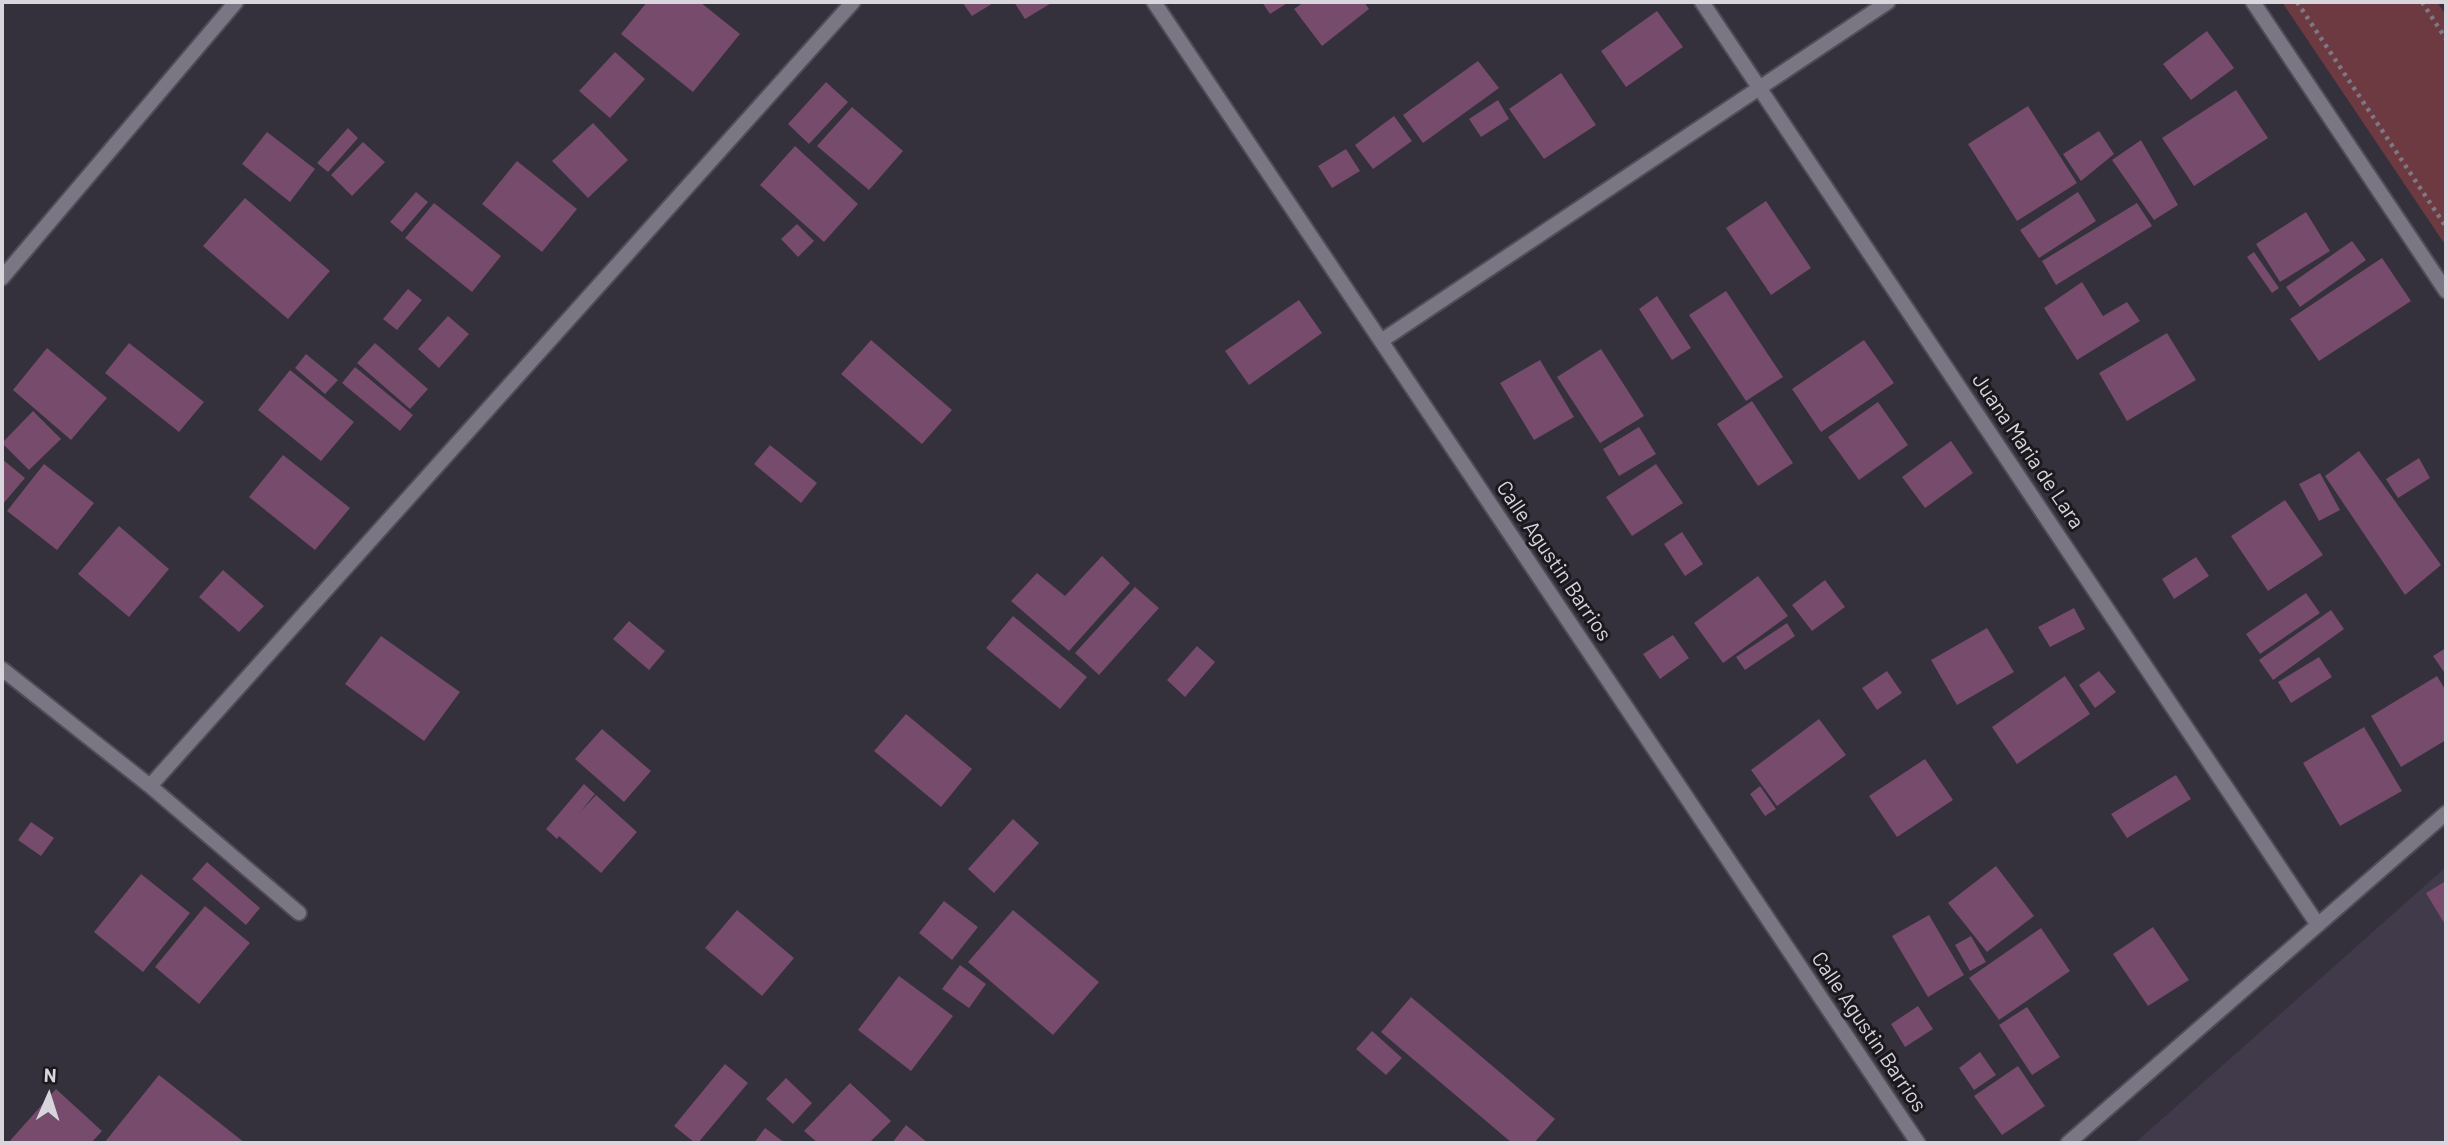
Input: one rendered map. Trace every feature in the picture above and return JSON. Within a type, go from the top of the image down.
[{"type":"street","points":[[2,278],[236,2]]},
{"type":"street","points":[[150,786],[853,2]]},
{"type":"street","name":"Calle Agustin Barrios","points":[[1154,2],[1919,1143]]},
{"type":"street","name":"Juana Maria de Lara","points":[[1702,2],[2318,925]]},
{"type":"street","points":[[1381,341],[1888,2]]},
{"type":"street","points":[[2253,2],[2446,291]]},
{"type":"street","points":[[2,669],[150,786],[299,913]]},
{"type":"street","points":[[2068,1143],[2446,813]]},
{"type":"path","points":[[2297,2],[2446,227]]},
{"type":"path","points":[[2422,2],[2446,39]]},
{"type":"shaded area","points":[[2282,2],[2437,2],[2446,15],[2446,246]]},
{"type":"shaded area","points":[[2446,867],[2446,1143],[2135,1143]]},
{"type":"building","points":[[647,2],[700,2],[740,34],[693,92],[621,34]]},
{"type":"building","points":[[962,2],[995,2],[972,16]]},
{"type":"building","points":[[1014,2],[1053,2],[1025,19]]},
{"type":"building","points":[[1262,2],[1289,2],[1270,14]]},
{"type":"building","points":[[1304,2],[1364,2],[1369,9],[1322,46],[1294,9]]},
{"type":"building","points":[[1657,11],[1683,47],[1626,87],[1601,51]]},
{"type":"building","points":[[2207,31],[2234,68],[2191,100],[2163,64]]},
{"type":"building","points":[[615,52],[645,79],[610,118],[579,91]]},
{"type":"building","points":[[1478,61],[1499,88],[1423,143],[1403,115]]},
{"type":"building","points":[[1561,73],[1596,125],[1544,159],[1509,109]]},
{"type":"building","points":[[826,82],[848,102],[809,144],[788,124]]},
{"type":"building","points":[[2236,90],[2268,138],[2194,186],[2162,138]]},
{"type":"building","points":[[1498,100],[1509,119],[1481,137],[1469,119]]},
{"type":"building","points":[[2028,106],[2077,183],[2017,221],[1968,144]]},
{"type":"building","points":[[852,107],[903,151],[869,190],[817,146]]},
{"type":"building","points":[[1394,116],[1412,141],[1373,169],[1355,145]]},
{"type":"building","points":[[593,123],[628,160],[588,198],[552,161]]},
{"type":"building","points":[[348,128],[358,138],[328,172],[317,163]]},
{"type":"building","points":[[2099,131],[2114,154],[2081,181],[2063,154]]},
{"type":"building","points":[[267,132],[315,169],[290,202],[242,164]]},
{"type":"building","points":[[2141,140],[2178,205],[2154,220],[2112,160]]},
{"type":"building","points":[[363,142],[385,162],[352,196],[331,175]]},
{"type":"building","points":[[795,146],[858,204],[824,242],[760,185]]},
{"type":"building","points":[[1346,149],[1360,171],[1332,188],[1318,166]]},
{"type":"building","points":[[517,161],[577,209],[542,252],[482,204]]},
{"type":"building","points":[[416,192],[428,202],[402,232],[390,222]]},
{"type":"building","points":[[2078,192],[2096,221],[2039,258],[2020,230]]},
{"type":"building","points":[[245,198],[330,271],[288,319],[203,246]]},
{"type":"building","points":[[1766,201],[1811,268],[1771,295],[1726,228]]},
{"type":"building","points":[[434,203],[501,256],[472,292],[405,238]]},
{"type":"building","points":[[2137,203],[2152,226],[2056,285],[2042,261]]},
{"type":"building","points":[[2306,212],[2330,251],[2280,282],[2256,244]]},
{"type":"building","points":[[797,224],[814,241],[798,257],[781,239]]},
{"type":"building","points":[[2352,241],[2366,260],[2300,307],[2286,287]]},
{"type":"building","points":[[2254,252],[2279,288],[2272,293],[2247,257]]},
{"type":"building","points":[[2382,258],[2411,301],[2319,361],[2290,319]]},
{"type":"building","points":[[2082,282],[2103,316],[2127,302],[2140,321],[2077,360],[2044,308]]},
{"type":"building","points":[[408,289],[422,300],[397,330],[383,319]]},
{"type":"building","points":[[1726,291],[1783,377],[1746,401],[1689,315]]},
{"type":"building","points":[[1657,296],[1691,348],[1672,360],[1639,309]]},
{"type":"building","points":[[1299,300],[1322,333],[1249,385],[1225,351]]},
{"type":"building","points":[[448,316],[469,334],[439,368],[418,349]]},
{"type":"building","points":[[2167,333],[2196,380],[2127,421],[2099,373]]},
{"type":"building","points":[[871,340],[952,410],[922,444],[841,374]]},
{"type":"building","points":[[1864,340],[1894,383],[1821,432],[1792,389]]},
{"type":"building","points":[[129,343],[204,402],[179,432],[105,373]]},
{"type":"building","points":[[375,343],[428,389],[410,409],[357,363]]},
{"type":"building","points":[[47,348],[107,398],[71,440],[13,390]]},
{"type":"building","points":[[1601,349],[1644,416],[1600,443],[1557,377]]},
{"type":"building","points":[[306,354],[338,380],[325,394],[295,368]]},
{"type":"building","points":[[1540,360],[1574,417],[1534,440],[1500,383]]},
{"type":"building","points":[[355,367],[413,415],[400,431],[342,383]]},
{"type":"building","points":[[290,370],[354,422],[321,461],[258,410]]},
{"type":"building","points":[[1752,401],[1793,463],[1758,486],[1717,424]]},
{"type":"building","points":[[1878,402],[1908,445],[1859,480],[1828,437]]},
{"type":"building","points":[[33,411],[61,439],[29,470],[2,443]]},
{"type":"building","points":[[1639,427],[1656,454],[1619,476],[1603,449]]},
{"type":"building","points":[[1951,441],[1973,473],[1925,508],[1902,477]]},
{"type":"building","points":[[770,445],[817,483],[801,503],[754,464]]},
{"type":"building","points":[[2359,451],[2441,565],[2405,595],[2325,476]]},
{"type":"building","points":[[283,455],[350,508],[315,550],[249,497]]},
{"type":"building","points":[[2419,458],[2430,478],[2398,498],[2386,479]]},
{"type":"building","points":[[2,459],[25,478],[2,505]]},
{"type":"building","points":[[44,464],[94,503],[57,550],[7,511]]},
{"type":"building","points":[[1656,464],[1683,503],[1632,536],[1606,497]]},
{"type":"building","points":[[2320,473],[2340,510],[2319,521],[2299,484]]},
{"type":"building","points":[[2285,500],[2323,555],[2268,591],[2231,536]]},
{"type":"building","points":[[119,526],[169,569],[129,617],[78,574]]},
{"type":"building","points":[[1682,532],[1703,564],[1685,576],[1664,544]]},
{"type":"building","points":[[1102,556],[1130,583],[1069,651],[1011,601],[1037,573],[1065,596]]},
{"type":"building","points":[[2196,557],[2209,576],[2174,599],[2162,579]]},
{"type":"building","points":[[223,570],[264,606],[239,632],[199,597]]},
{"type":"building","points":[[1758,576],[1788,616],[1723,663],[1694,623]]},
{"type":"building","points":[[1825,580],[1845,607],[1812,631],[1792,605]]},
{"type":"building","points":[[1135,587],[1159,608],[1099,675],[1075,653]]},
{"type":"building","points":[[2306,593],[2320,613],[2260,654],[2246,634]]},
{"type":"building","points":[[2074,608],[2085,629],[2050,647],[2038,627]]},
{"type":"building","points":[[2331,610],[2344,629],[2273,680],[2259,660]]},
{"type":"building","points":[[1013,616],[1087,677],[1060,709],[986,648]]},
{"type":"building","points":[[629,621],[665,651],[649,670],[613,639]]},
{"type":"building","points":[[1787,623],[1795,636],[1745,670],[1736,657]]},
{"type":"building","points":[[1987,628],[2014,672],[1957,705],[1931,660]]},
{"type":"building","points":[[1673,635],[1689,658],[1660,679],[1643,654]]},
{"type":"building","points":[[381,636],[460,692],[424,741],[345,684]]},
{"type":"building","points":[[1197,646],[1215,662],[1185,697],[1167,680]]},
{"type":"building","points":[[2446,648],[2446,675],[2433,656]]},
{"type":"building","points":[[2319,657],[2332,677],[2291,703],[2278,682]]},
{"type":"building","points":[[1887,671],[1902,693],[1877,710],[1862,688]]},
{"type":"building","points":[[2099,671],[2116,692],[2095,708],[2079,685]]},
{"type":"building","points":[[2065,676],[2090,714],[2017,764],[1992,727]]},
{"type":"building","points":[[2437,676],[2446,691],[2446,740],[2401,767],[2371,716]]},
{"type":"building","points":[[906,714],[972,769],[941,807],[874,751]]},
{"type":"building","points":[[1819,719],[1846,755],[1777,806],[1751,770]]},
{"type":"building","points":[[2364,727],[2402,791],[2340,826],[2303,763]]},
{"type":"building","points":[[602,729],[651,771],[624,802],[575,759]]},
{"type":"building","points":[[1925,759],[1953,800],[1897,837],[1869,796]]},
{"type":"building","points":[[2176,775],[2191,799],[2127,838],[2111,814]]},
{"type":"building","points":[[584,784],[595,794],[580,812],[596,795],[637,832],[601,873],[559,836],[557,839],[546,829]]},
{"type":"building","points":[[1760,786],[1776,809],[1765,816],[1750,794]]},
{"type":"building","points":[[1013,819],[1039,843],[994,893],[968,869]]},
{"type":"building","points":[[31,822],[54,838],[41,856],[18,840]]},
{"type":"building","points":[[207,862],[260,908],[246,925],[192,879]]},
{"type":"building","points":[[1996,866],[2034,916],[1987,952],[1948,903]]},
{"type":"building","points":[[141,874],[190,913],[143,972],[94,932]]},
{"type":"building","points":[[2446,881],[2446,926],[2426,893]]},
{"type":"building","points":[[944,901],[978,927],[952,960],[919,933]]},
{"type":"building","points":[[205,906],[250,943],[199,1004],[155,967]]},
{"type":"building","points":[[737,910],[794,958],[762,996],[705,948]]},
{"type":"building","points":[[1013,910],[1099,982],[1053,1035],[968,962]]},
{"type":"building","points":[[1929,915],[1964,975],[1928,997],[1892,936]]},
{"type":"building","points":[[2153,927],[2189,980],[2148,1006],[2113,954]]},
{"type":"building","points":[[2041,928],[2070,971],[1999,1020],[1969,978]]},
{"type":"building","points":[[1971,936],[1986,962],[1970,971],[1955,945]]},
{"type":"building","points":[[960,965],[986,984],[969,1008],[942,989]]},
{"type":"building","points":[[899,976],[953,1016],[911,1071],[858,1030]]},
{"type":"building","points":[[1411,997],[1555,1119],[1534,1143],[1512,1143],[1381,1032]]},
{"type":"building","points":[[1918,1006],[1933,1029],[1905,1047],[1891,1024]]},
{"type":"building","points":[[2027,1007],[2060,1057],[2032,1075],[1999,1025]]},
{"type":"building","points":[[1372,1031],[1402,1058],[1386,1075],[1356,1049]]},
{"type":"building","points":[[1980,1052],[1996,1075],[1974,1090],[1959,1068]]},
{"type":"building","points":[[725,1064],[748,1083],[698,1143],[695,1143],[674,1126]]},
{"type":"building","points":[[2018,1066],[2045,1106],[2002,1135],[1974,1096]]},
{"type":"building","points":[[159,1075],[245,1143],[104,1143]]},
{"type":"building","points":[[786,1078],[812,1103],[793,1124],[766,1099]]},
{"type":"building","points":[[850,1083],[891,1121],[869,1143],[818,1143],[804,1131]]},
{"type":"building","points":[[56,1089],[102,1131],[91,1143],[8,1143]]},
{"type":"building","points":[[906,1125],[928,1143],[892,1143]]},
{"type":"building","points":[[765,1128],[785,1143],[754,1143]]}]
